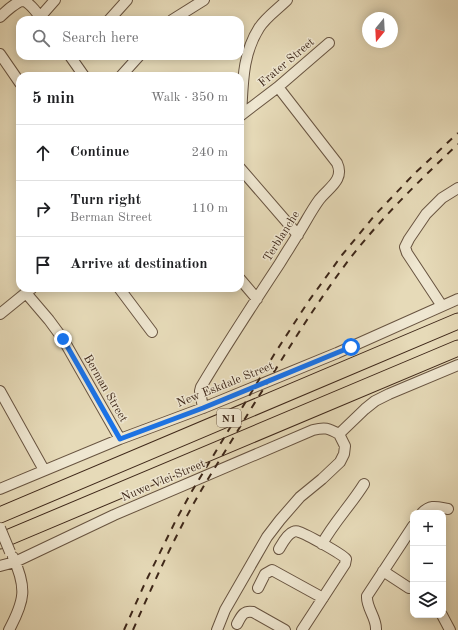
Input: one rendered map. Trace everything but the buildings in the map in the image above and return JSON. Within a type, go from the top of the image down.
[{"type":"highway","name":"N1","points":[[0,515],[458,322]]},
{"type":"highway","name":"N1","points":[[0,540],[458,348]]},
{"type":"street","points":[[43,16],[55,0]]},
{"type":"street","points":[[113,16],[127,0]]},
{"type":"street","points":[[178,16],[204,0]]},
{"type":"street","points":[[244,72],[250,46],[259,28],[287,0]]},
{"type":"street","points":[[0,17],[21,1],[28,3],[39,16]]},
{"type":"street","name":"Frater Street","points":[[244,113],[278,87],[329,43]]},
{"type":"street","points":[[0,54],[16,77]]},
{"type":"street","points":[[74,60],[78,72]]},
{"type":"street","points":[[125,72],[135,60]]},
{"type":"street","name":"Terblanche","points":[[203,408],[200,391],[218,359],[317,203],[338,178],[340,173],[337,163],[278,87]]},
{"type":"street","points":[[244,173],[298,235]]},
{"type":"street","points":[[442,306],[407,253],[405,247],[426,214],[442,198],[458,188]]},
{"type":"street","points":[[244,284],[257,299]]},
{"type":"street","points":[[0,314],[27,292]]},
{"type":"street","name":"Berman Street","points":[[30,292],[63,339],[120,439]]},
{"type":"street","points":[[122,292],[152,332]]},
{"type":"street","name":"New Eskdale Street","points":[[0,489],[120,439],[203,408],[337,353],[458,299]]},
{"type":"street","points":[[217,630],[226,610],[267,537],[300,497],[340,462],[344,454],[345,446],[338,434],[375,401],[458,365]]},
{"type":"street","points":[[0,392],[44,470]]},
{"type":"street","name":"Nuwe Vlei Street","points":[[0,566],[15,562],[114,515],[314,430],[325,428],[338,434]]},
{"type":"street","points":[[322,544],[335,522],[349,506],[364,484]]},
{"type":"street","points":[[426,510],[434,506],[448,510]]},
{"type":"street","points":[[0,528],[15,562],[23,590],[22,602],[17,616],[9,630]]},
{"type":"street","points":[[279,549],[289,534],[295,531],[300,532],[343,555],[346,559],[345,564],[302,630]]},
{"type":"street","points":[[376,630],[367,596],[410,531]]},
{"type":"street","points":[[404,540],[410,544]]},
{"type":"street","points":[[258,588],[265,574],[272,570],[323,598]]},
{"type":"street","points":[[383,571],[409,588]]},
{"type":"street","points":[[237,624],[242,615],[249,611],[285,630]]},
{"type":"street","points":[[444,618],[450,630]]},
{"type":"railway","points":[[124,630],[145,583],[192,491],[275,353],[308,302],[342,255],[375,215],[414,174],[458,133]]},
{"type":"railway","points":[[133,630],[164,561],[199,494],[309,316],[361,245],[387,215],[458,144]]},
{"type":"route","points":[[63,339],[120,439],[203,408],[351,347]]}]
